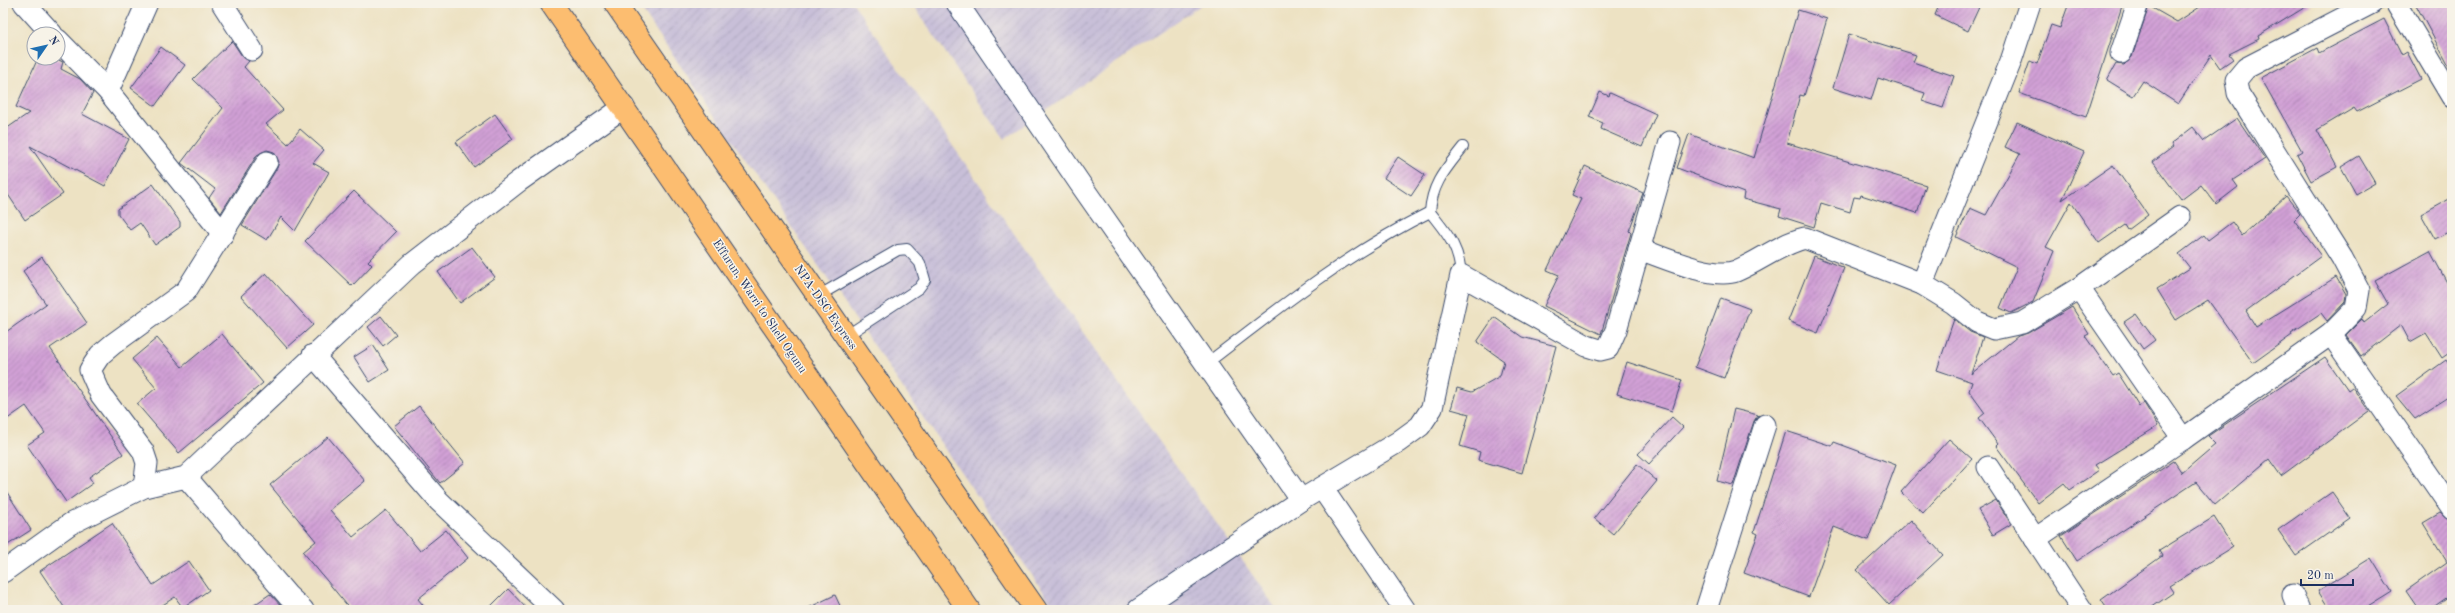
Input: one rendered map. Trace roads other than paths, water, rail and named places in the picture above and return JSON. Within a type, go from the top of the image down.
[{"type":"main road","name":"Effurun, Warri to Shell Ogunu","points":[[551,3],[969,610]]},
{"type":"main road","name":"NPA-DSC Express","points":[[615,3],[1036,610]]},
{"type":"street","points":[[24,3],[45,26]]},
{"type":"street","points":[[108,91],[147,3]]},
{"type":"street","points":[[222,3],[252,50]]},
{"type":"street","points":[[957,3],[1301,500]]},
{"type":"street","points":[[1922,284],[2011,61],[2030,3]]},
{"type":"street","points":[[2121,53],[2138,3]]},
{"type":"street","points":[[2035,539],[2183,439],[2331,334],[2356,308],[2359,290],[2342,258],[2238,93],[2236,80],[2246,68],[2372,3]]},
{"type":"street","points":[[2396,3],[2452,97]]},
{"type":"street","points":[[66,48],[108,91],[223,234]]},
{"type":"street","points":[[3,572],[70,524],[144,487],[186,477],[313,355],[412,264],[519,181],[624,107]]},
{"type":"street","points":[[1138,610],[1301,500],[1398,442],[1420,426],[1432,408],[1461,275],[1587,346],[1600,350],[1608,348],[1616,330],[1670,142]]},
{"type":"street","points":[[144,487],[147,464],[143,451],[101,395],[90,370],[100,355],[113,344],[186,291],[268,162]]},
{"type":"street","points":[[1639,249],[1712,272],[1735,271],[1788,242],[1805,238],[1922,284],[1953,303],[1977,322],[1994,329],[2022,323],[2079,288],[2180,217]]},
{"type":"street","points":[[2079,288],[2183,439]]},
{"type":"street","points":[[2331,334],[2452,509]]},
{"type":"street","points":[[313,355],[439,501],[554,610]]},
{"type":"street","points":[[1706,610],[1765,425]]},
{"type":"street","points":[[1988,467],[2082,610]]},
{"type":"street","points":[[186,477],[288,596],[303,610]]},
{"type":"street","points":[[1322,488],[1405,610]]},
{"type":"lane","points":[[1461,275],[1460,260],[1453,241],[1430,212],[1431,195],[1437,182],[1463,146]]},
{"type":"lane","points":[[1206,364],[1300,292],[1399,228],[1430,212]]},
{"type":"lane","points":[[818,296],[898,250],[907,250],[920,263],[925,280],[919,288],[846,336]]}]
